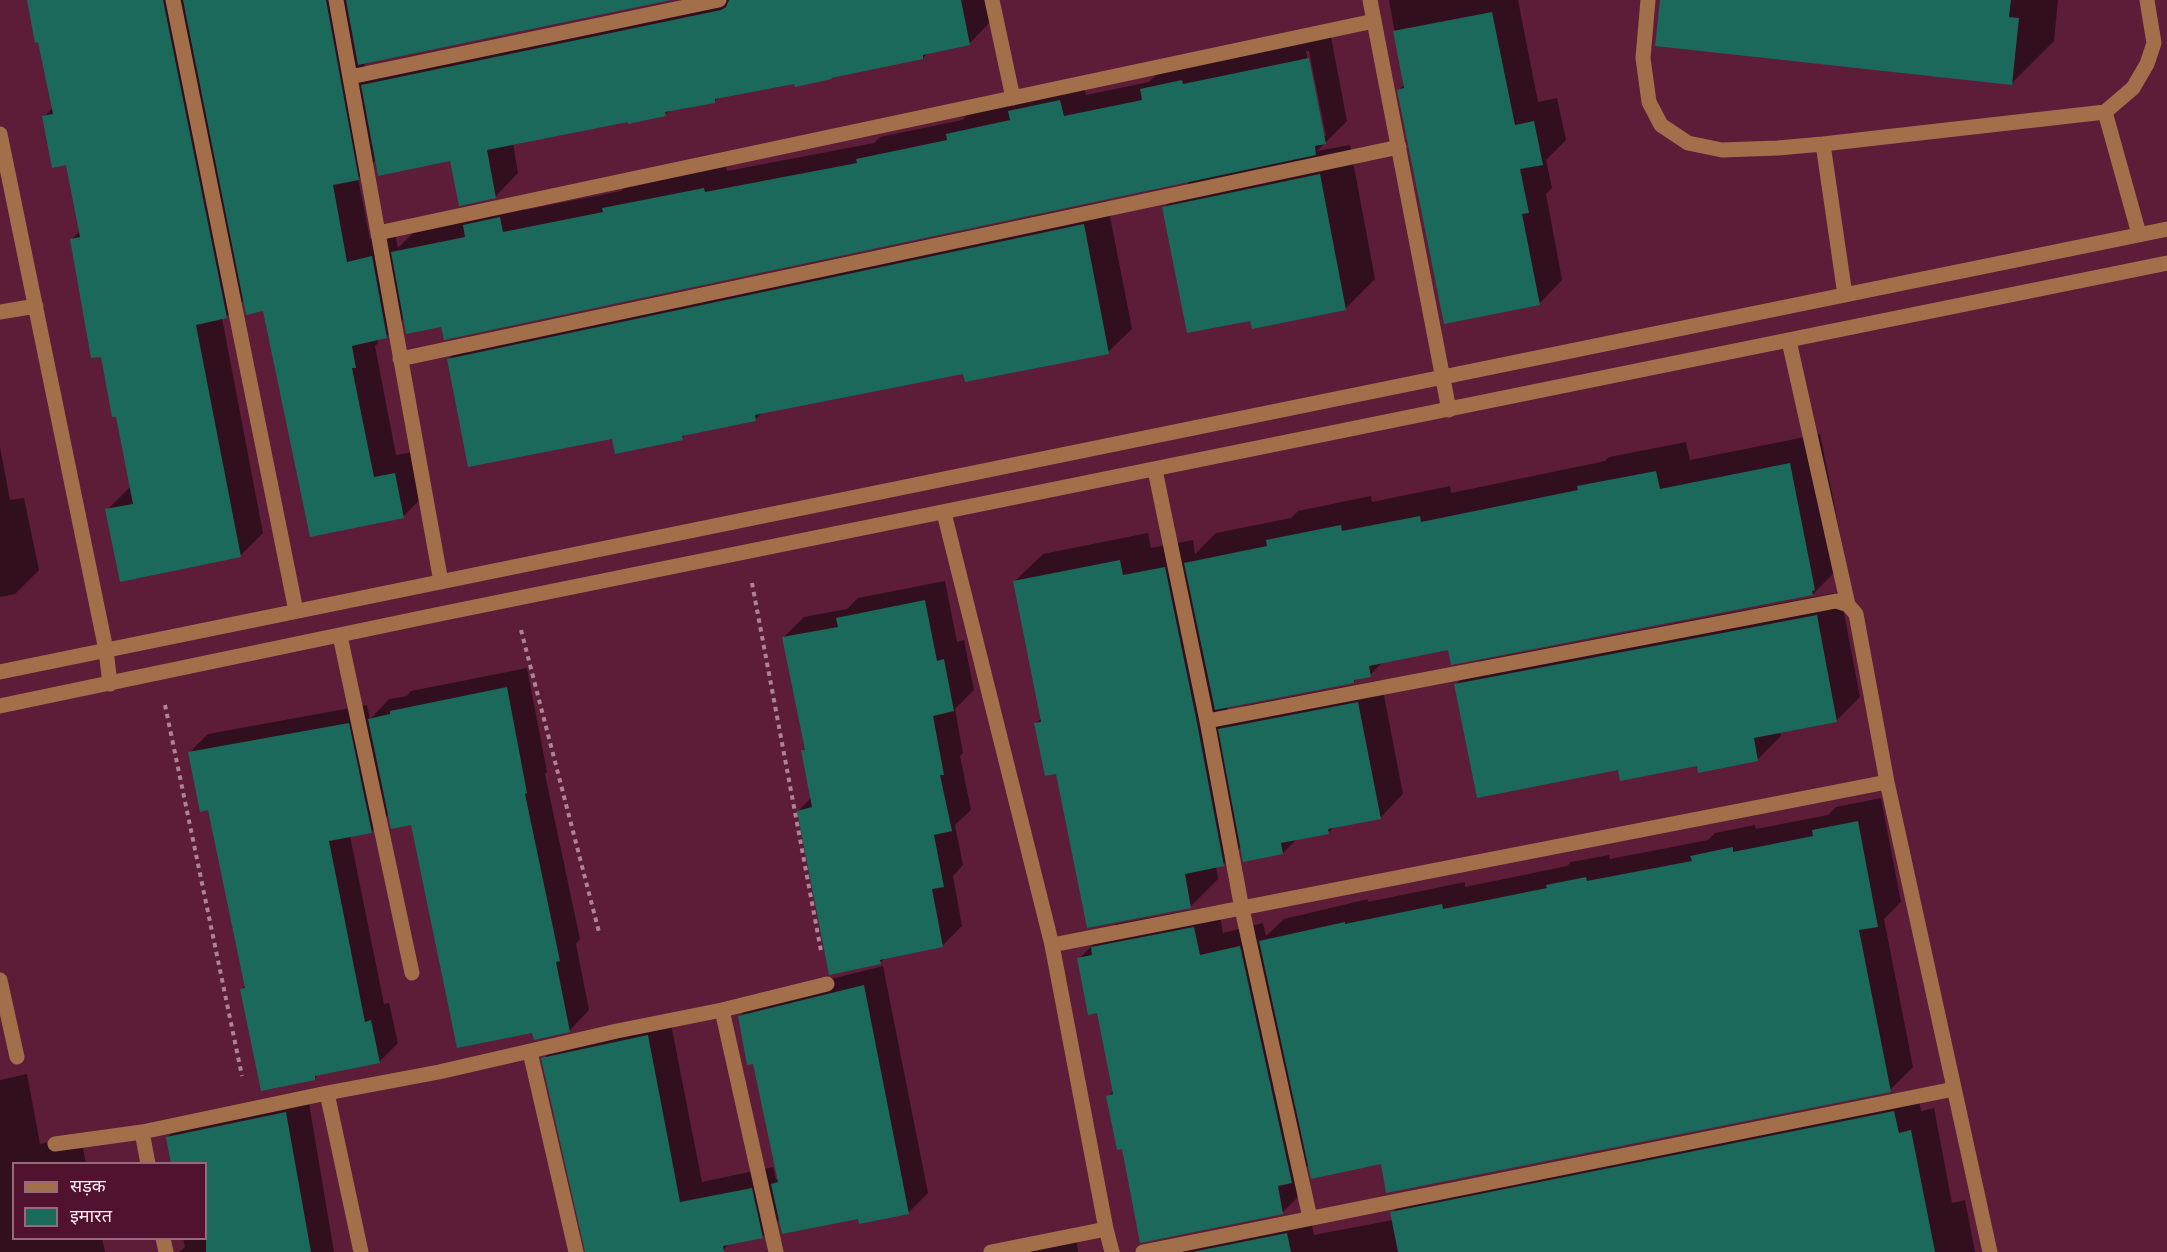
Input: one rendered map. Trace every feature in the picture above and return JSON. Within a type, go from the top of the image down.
[{"type":"street","points":[[173,0],[297,611]]},
{"type":"street","points":[[336,0],[441,582]]},
{"type":"street","points":[[350,77],[719,0]]},
{"type":"street","points":[[992,0],[1013,98]]},
{"type":"street","points":[[1370,0],[1449,410]]},
{"type":"street","points":[[1648,0],[1643,58],[1649,102],[1661,125],[1688,143],[1722,150],[1823,144],[2105,112],[2133,88],[2147,64],[2154,43],[2147,0]]},
{"type":"street","points":[[378,233],[1374,21]]},
{"type":"street","points":[[2105,112],[2139,234]]},
{"type":"street","points":[[0,134],[106,650],[110,684]]},
{"type":"street","points":[[1823,144],[1845,295]]},
{"type":"street","points":[[400,359],[1399,147]]},
{"type":"street","points":[[0,672],[2167,229]]},
{"type":"street","points":[[0,706],[2167,263]]},
{"type":"street","points":[[0,312],[36,306]]},
{"type":"street","points":[[1789,341],[1848,605],[1856,614],[1887,782],[1990,1252]]},
{"type":"street","points":[[1155,470],[1207,721],[1242,909],[1310,1218]]},
{"type":"street","points":[[944,513],[1052,945],[1112,1252]]},
{"type":"street","points":[[1207,721],[1836,601],[1848,605]]},
{"type":"street","points":[[340,636],[412,973]]},
{"type":"street","points":[[1052,945],[1887,782]]},
{"type":"street","points":[[0,980],[17,1057]]},
{"type":"street","points":[[55,1144],[142,1132],[439,1072],[617,1031],[722,1010],[827,984]]},
{"type":"street","points":[[722,1010],[776,1252]]},
{"type":"street","points":[[530,1052],[576,1252]]},
{"type":"street","points":[[1143,1252],[1954,1089]]},
{"type":"street","points":[[327,1093],[361,1252]]},
{"type":"street","points":[[142,1132],[148,1162]]},
{"type":"street","points":[[991,1252],[1106,1228]]},
{"type":"path","points":[[746,553],[827,984]]},
{"type":"path","points":[[513,600],[598,932]]},
{"type":"path","points":[[158,674],[249,1109]]},
{"type":"building","points":[[27,0],[163,0],[227,318],[196,325],[241,557],[120,582],[105,509],[133,504],[116,417],[112,417],[101,357],[91,358],[70,239],[80,237],[66,165],[52,168],[42,116],[53,114]]},
{"type":"building","points":[[183,0],[326,0],[359,180],[333,185],[347,262],[372,256],[387,338],[352,346],[356,368],[352,368],[374,477],[395,473],[404,518],[310,537],[263,311],[246,315]]},
{"type":"building","points":[[346,0],[671,0],[358,65]]},
{"type":"building","points":[[729,0],[961,0],[970,45],[923,55],[923,59],[795,87],[794,84],[715,99],[715,103],[665,112],[666,116],[487,150],[496,198],[459,206],[450,161],[378,176],[361,85],[721,10],[726,7]]},
{"type":"building","points":[[1660,0],[2011,0],[2009,17],[2019,18],[2012,85],[1655,46]]},
{"type":"building","points":[[1492,12],[1515,125],[1534,121],[1543,165],[1520,169],[1529,213],[1522,214],[1540,305],[1444,324],[1397,90],[1404,88],[1393,31]]},
{"type":"building","points":[[1309,58],[1326,144],[1315,146],[1316,155],[444,340],[441,327],[406,334],[391,252],[465,237],[463,225],[500,217],[503,232],[603,212],[602,208],[704,188],[705,192],[857,163],[856,159],[947,140],[946,134],[1010,120],[1008,111],[1060,100],[1064,116],[1142,100],[1140,89],[1182,80],[1183,84]]},
{"type":"building","points":[[1320,174],[1346,310],[1252,329],[1250,321],[1187,333],[1162,207]]},
{"type":"building","points":[[1084,224],[1109,354],[965,382],[963,374],[755,415],[756,421],[682,436],[683,440],[615,454],[612,439],[468,467],[447,359]]},
{"type":"building","points":[[1790,463],[1815,590],[1812,591],[1813,595],[1451,665],[1448,650],[1369,666],[1371,677],[1354,680],[1354,683],[1215,710],[1184,563],[1267,546],[1266,540],[1341,525],[1342,531],[1420,516],[1421,522],[1578,490],[1577,486],[1656,471],[1660,489]]},
{"type":"building","points":[[1120,560],[1123,575],[1165,567],[1224,866],[1185,874],[1191,908],[1087,928],[1056,774],[1045,776],[1034,723],[1041,722],[1013,581]]},
{"type":"building","points":[[925,600],[937,661],[944,659],[954,711],[933,716],[944,775],[940,775],[952,831],[934,835],[944,887],[932,889],[943,947],[880,960],[881,964],[829,975],[797,811],[812,807],[801,750],[805,750],[782,637],[838,627],[836,618]]},
{"type":"building","points":[[1817,615],[1837,722],[1754,738],[1758,761],[1698,773],[1697,766],[1620,781],[1618,770],[1477,798],[1454,684]]},
{"type":"building","points":[[507,687],[527,793],[525,794],[560,961],[556,962],[570,1032],[534,1040],[532,1033],[457,1048],[411,825],[391,829],[368,719],[390,714],[390,711]]},
{"type":"building","points":[[1358,702],[1381,819],[1328,829],[1329,834],[1281,843],[1283,854],[1243,862],[1218,729]]},
{"type":"building","points":[[349,723],[372,833],[329,841],[365,1022],[371,1020],[380,1063],[315,1076],[315,1080],[261,1091],[240,989],[245,988],[208,810],[200,812],[188,752]]},
{"type":"building","points":[[1858,821],[1878,927],[1859,930],[1891,1092],[1386,1193],[1381,1164],[1311,1179],[1259,941],[1442,904],[1443,909],[1547,888],[1546,885],[1586,877],[1587,881],[1692,861],[1690,856],[1733,847],[1733,852],[1813,836],[1812,830]]},
{"type":"building","points":[[1194,927],[1200,955],[1240,946],[1292,1183],[1278,1186],[1283,1214],[1140,1243],[1122,1149],[1117,1150],[1106,1096],[1113,1094],[1097,1013],[1088,1015],[1077,958],[1092,955],[1091,947]]},
{"type":"building","points":[[864,985],[909,1214],[859,1224],[858,1219],[782,1234],[771,1184],[778,1182],[753,1064],[747,1065],[738,1016]]},
{"type":"building","points":[[648,1035],[680,1202],[752,1188],[763,1238],[723,1246],[724,1252],[585,1252],[541,1058]]},
{"type":"building","points":[[1894,1111],[1899,1133],[1911,1130],[1935,1252],[1398,1252],[1390,1212]]},
{"type":"building","points":[[286,1112],[311,1252],[206,1252],[207,1162],[171,1162],[166,1137]]},
{"type":"building","points":[[1287,1233],[1291,1252],[1192,1252]]}]
